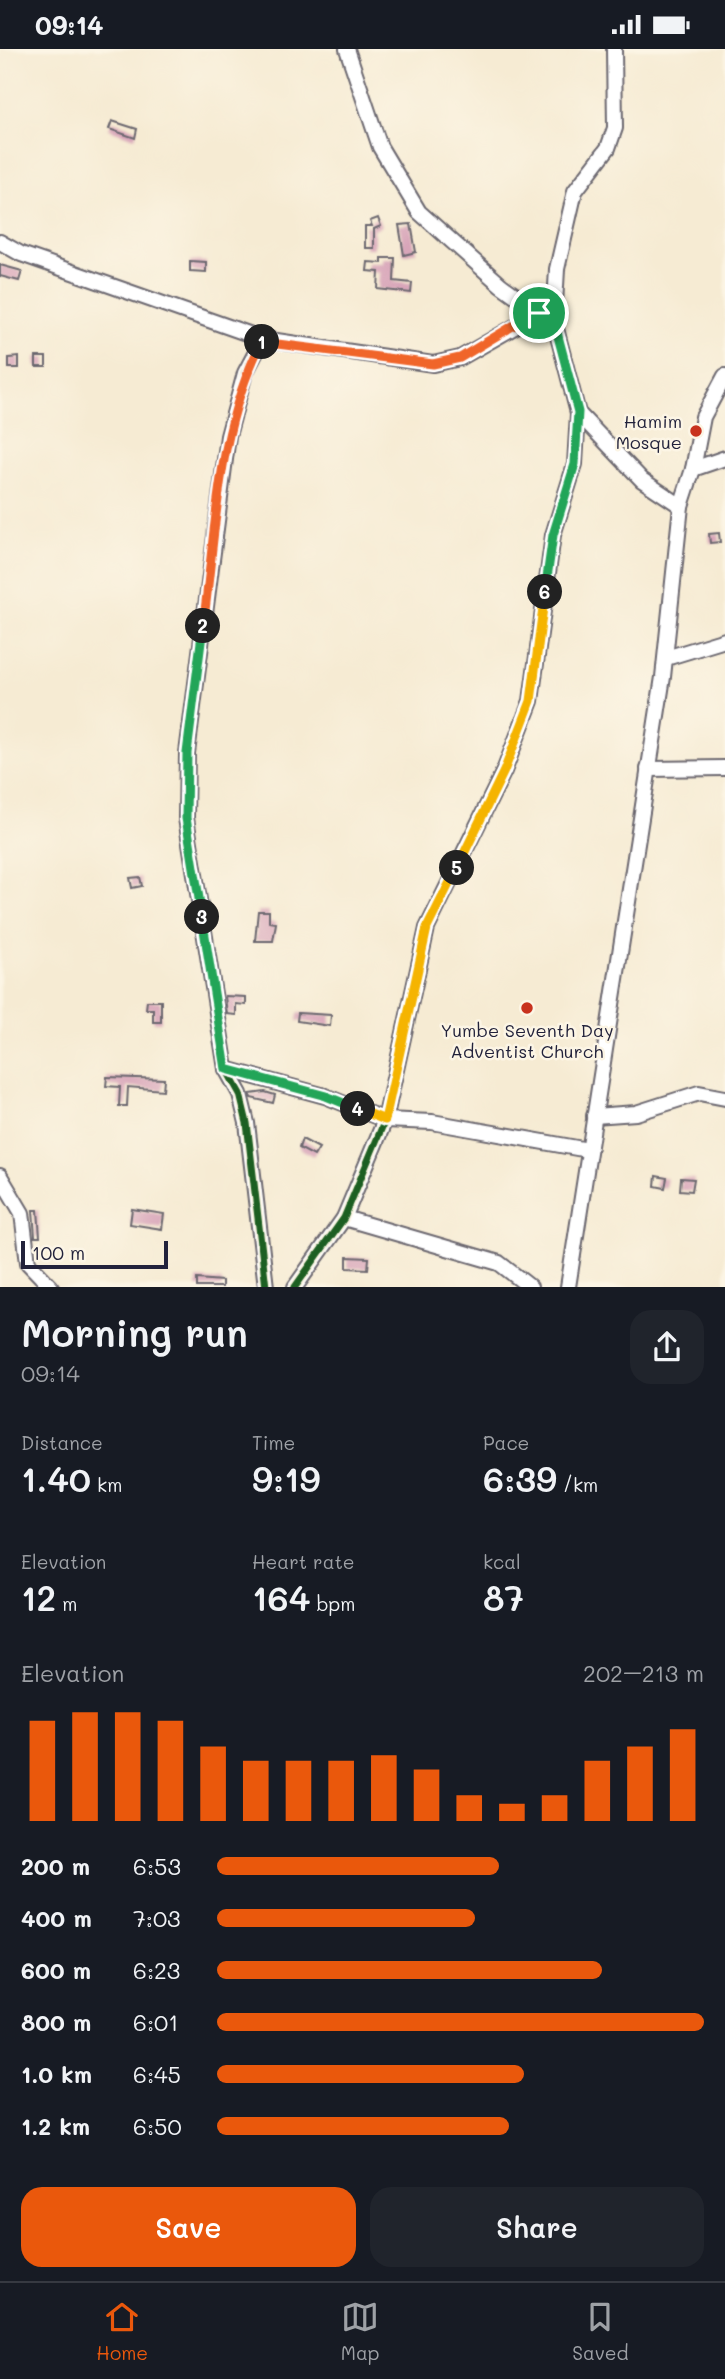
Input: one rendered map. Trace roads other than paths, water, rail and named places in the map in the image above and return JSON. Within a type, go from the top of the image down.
[{"type":"street","points":[[347,49],[380,147],[419,212],[539,313],[554,321]]},
{"type":"street","points":[[295,1287],[344,1217],[385,1120],[427,928],[504,771],[531,701],[553,535],[575,464],[578,412],[554,321],[557,269],[575,191],[608,148],[615,128],[614,49]]},
{"type":"street","points":[[0,242],[21,254],[263,339],[433,364],[460,358],[531,315],[539,313]]},
{"type":"street","points":[[263,339],[246,373],[228,436],[187,753],[186,818],[226,1069],[240,1094],[247,1123],[265,1287]]},
{"type":"street","points":[[568,1287],[666,658],[681,506],[693,469],[702,417],[725,376]]},
{"type":"street","points":[[578,412],[642,479],[681,506]]},
{"type":"street","points":[[693,469],[725,458]]},
{"type":"street","points":[[666,658],[725,640]]},
{"type":"street","points":[[648,769],[725,768]]},
{"type":"street","points":[[226,1069],[326,1096],[385,1120],[449,1125],[588,1150]]},
{"type":"street","points":[[594,1116],[636,1113],[699,1093],[725,1098]]},
{"type":"street","points":[[0,1176],[22,1213],[28,1263],[51,1287]]},
{"type":"street","points":[[344,1217],[499,1263],[530,1287]]},
{"type":"place","name":"Hamim Mosque","points":[[696,431]]},
{"type":"place","name":"Yumbe Seventh Day Adventist Church","points":[[527,1008]]}]
